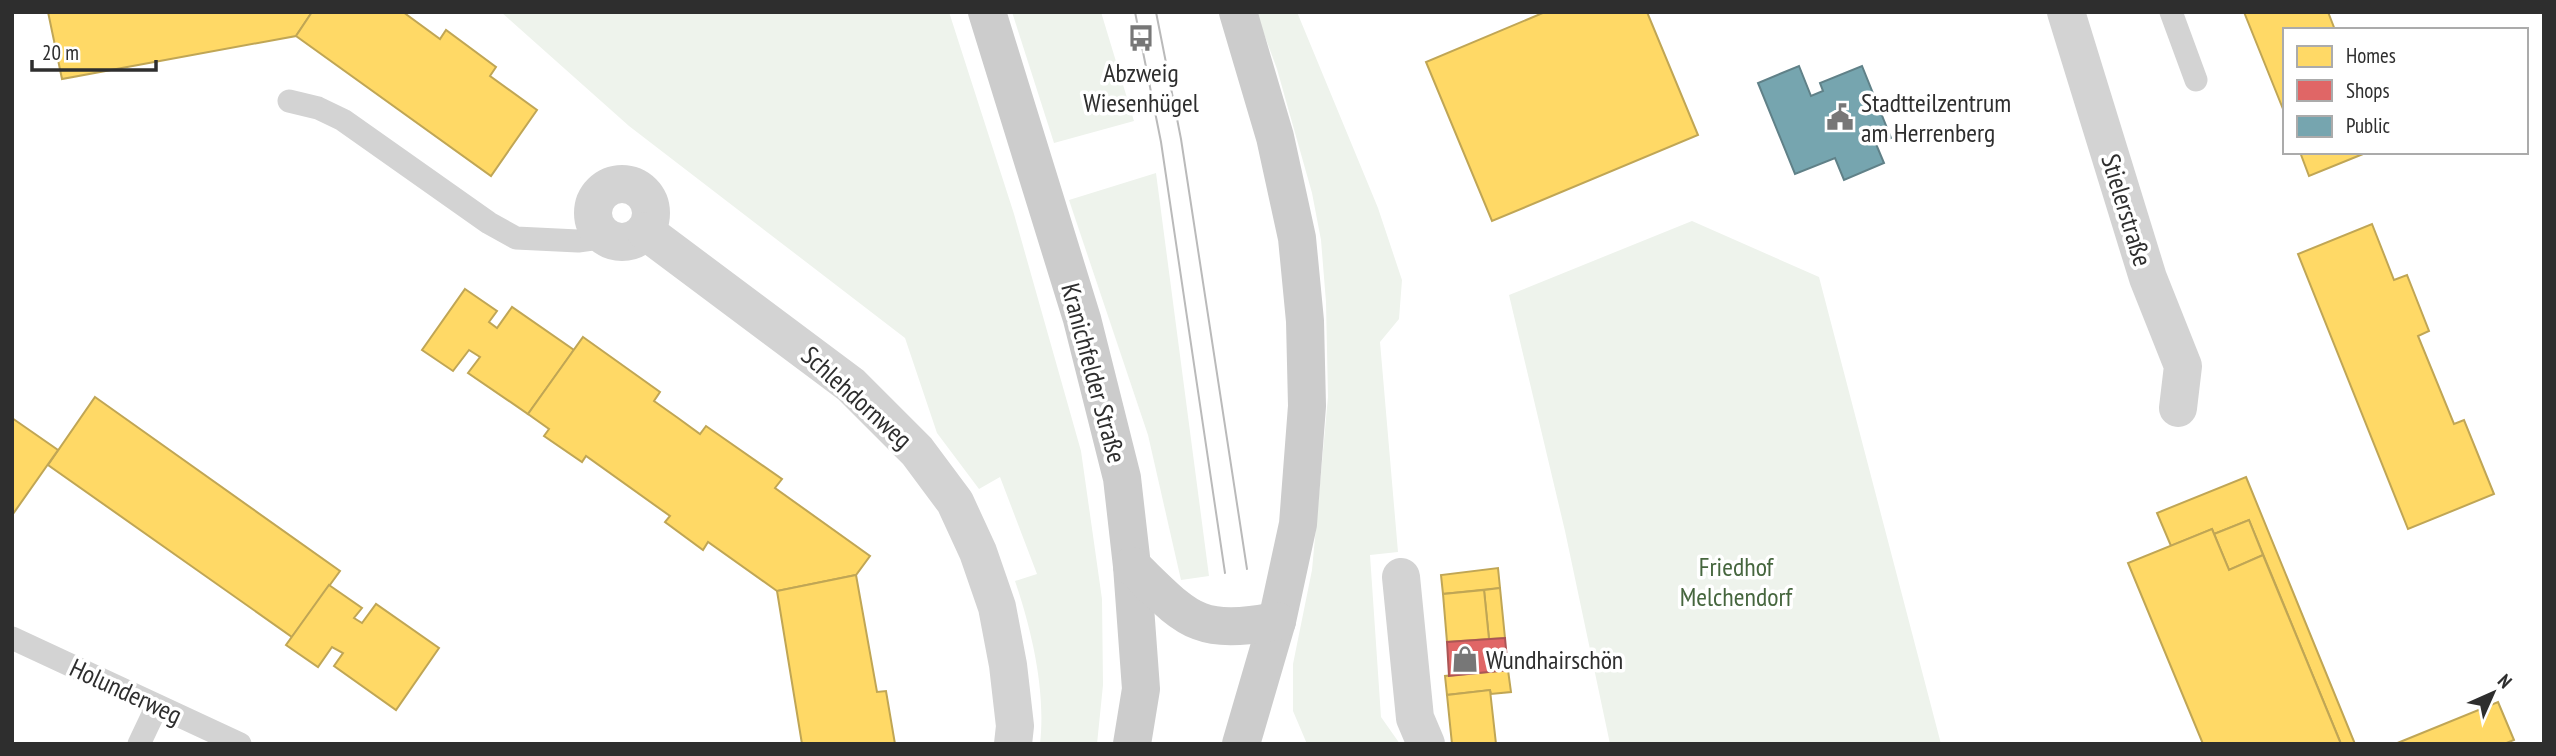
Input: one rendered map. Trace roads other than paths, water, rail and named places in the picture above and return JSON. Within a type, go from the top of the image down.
[{"type":"main road","name":"Kranichfelder Straße","points":[[987,12],[1082,319],[1122,478],[1132,566],[1140,689],[1132,744]]},
{"type":"main road","points":[[1238,12],[1275,137],[1297,238],[1305,321],[1307,406],[1298,524],[1277,621],[1241,744]]},
{"type":"main road","points":[[1132,566],[1185,616],[1203,624],[1221,628],[1277,621]]},
{"type":"street","name":"Stielerstraße","points":[[2066,12],[2148,278],[2183,366],[2178,408]]},
{"type":"street","points":[[617,184],[636,188],[649,203],[651,212],[645,231],[639,237],[623,242],[607,237],[595,222],[595,203],[608,188],[617,184]]},
{"type":"street","name":"Schlehdornweg","points":[[645,231],[851,385],[917,451],[955,502],[978,552],[997,607],[1008,665],[1015,726],[1013,744]]},
{"type":"street","points":[[1401,577],[1415,718],[1426,744]]},
{"type":"lane","points":[[2171,12],[2196,80]]},
{"type":"lane","points":[[289,102],[318,108],[343,120],[489,223],[516,238],[578,241],[607,237]]},
{"type":"lane","name":"Holunderweg","points":[[12,638],[240,744]]},
{"type":"lane","points":[[139,744],[157,706]]},
{"type":"tram line","points":[[1135,12],[1161,142],[1225,573]]},
{"type":"tram line","points":[[1156,12],[1181,139],[1247,569]]},
{"type":"place","name":"Abzweig Wiesenhügel","points":[[1141,38]]},
{"type":"place","name":"Stadtteilzentrum am Herrenberg","points":[[1840,117]]},
{"type":"place","name":"Wundhairschön","points":[[1465,659]]},
{"type":"park label","name":"Friedhof Melchendorf","points":[[1736,581]]}]
